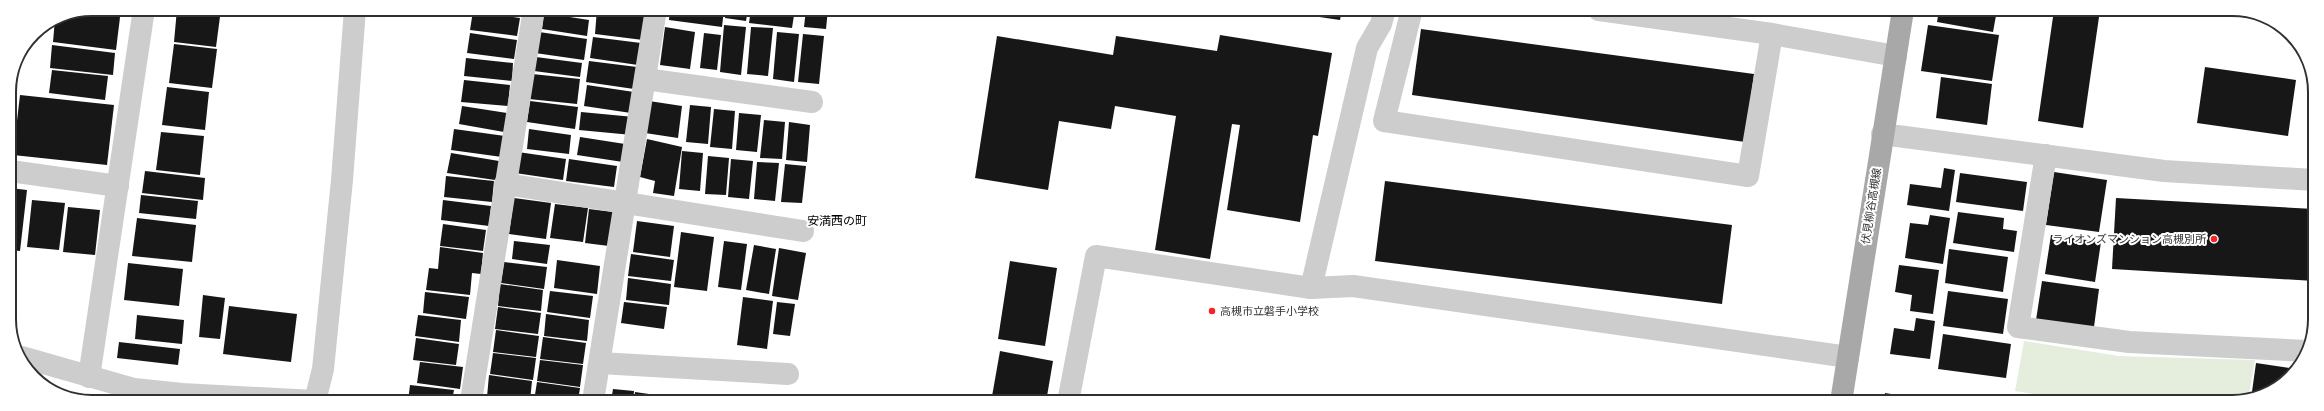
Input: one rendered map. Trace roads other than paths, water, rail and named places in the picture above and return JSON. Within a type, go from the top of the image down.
[{"type":"main road","name":"伏見柳谷高槻線","points":[[1842,395],[1882,134],[1902,16]]},
{"type":"street","points":[[89,377],[143,16]]},
{"type":"street","points":[[316,395],[323,369],[341,188],[354,16]]},
{"type":"street","points":[[472,395],[533,16]]},
{"type":"street","points":[[594,395],[655,16]]},
{"type":"street","points":[[1311,288],[1367,48],[1381,24],[1383,16]]},
{"type":"street","points":[[1410,16],[1384,121],[1748,176],[1772,34]]},
{"type":"street","points":[[1642,16],[1772,34],[1896,56]]},
{"type":"street","points":[[645,79],[812,102]]},
{"type":"street","points":[[1882,134],[2164,171],[2308,180]]},
{"type":"street","points":[[2046,155],[2018,327],[2129,342],[2301,351]]},
{"type":"street","points":[[16,172],[118,186]]},
{"type":"street","points":[[505,184],[803,231]]},
{"type":"street","points":[[1069,395],[1096,256],[1311,288],[1353,286],[1848,357]]},
{"type":"street","points":[[28,359],[134,389],[201,395]]},
{"type":"street","points":[[600,363],[788,374]]},
{"type":"place","name":"ライオンズマンション高槻別所","points":[[2214,239]]},
{"type":"place","name":"高槻市立磐手小学校","points":[[1212,311]]},
{"type":"district","name":"安満西の町","points":[[837,221]]}]
